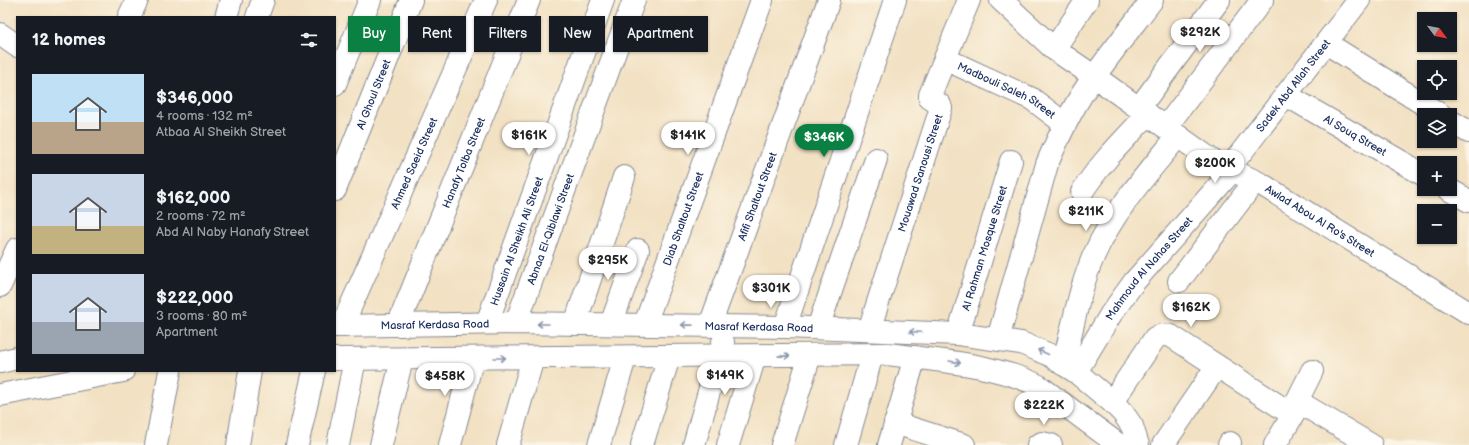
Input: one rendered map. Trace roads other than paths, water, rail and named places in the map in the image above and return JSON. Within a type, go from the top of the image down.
[{"type":"street","points":[[129,16],[137,0]]},
{"type":"street","points":[[226,16],[231,0]]},
{"type":"street","points":[[257,16],[263,0]]},
{"type":"street","points":[[336,82],[370,0]]},
{"type":"street","name":"Al Ghoul Street","points":[[336,188],[411,0]]},
{"type":"street","name":"Ahmed Saeid Street","points":[[338,326],[486,0]]},
{"type":"street","name":"Hanafy Tolba Street","points":[[398,325],[529,0]]},
{"type":"street","name":"Hussain Al Sheikh Ali Street","points":[[487,323],[603,0]]},
{"type":"street","name":"Abnaa El-Qiblawi Street","points":[[516,323],[634,0]]},
{"type":"street","name":"Diab Shaltout Street","points":[[645,324],[762,0]]},
{"type":"street","name":"Afifi Shaltout Street","points":[[694,445],[719,356],[719,325],[829,0]]},
{"type":"street","points":[[785,327],[895,0]]},
{"type":"street","name":"Mouawad Sanousi Street","points":[[869,330],[941,108],[940,105],[930,96],[969,0]]},
{"type":"street","name":"Awlad Abou Al Ro's Street","points":[[1001,0],[1054,49],[1229,172],[1238,173],[1255,181],[1469,313]]},
{"type":"street","points":[[1054,49],[1087,0]]},
{"type":"street","points":[[998,339],[1047,164],[1065,124],[1094,77],[1152,0]]},
{"type":"street","points":[[1082,192],[1144,111],[1220,0]]},
{"type":"street","points":[[1070,368],[1085,280],[1105,232],[1119,209],[1135,188],[1262,0]]},
{"type":"street","name":"Sadek Abd Allah Street","points":[[1229,172],[1359,0]]},
{"type":"street","points":[[0,34],[16,45]]},
{"type":"street","points":[[1326,43],[1430,108]]},
{"type":"street","name":"Madbouli Saleh Street","points":[[945,59],[1032,99],[1065,124]]},
{"type":"street","name":"Al Souq Street","points":[[1286,96],[1417,171]]},
{"type":"street","points":[[1457,125],[1469,132]]},
{"type":"street","points":[[818,328],[876,159]]},
{"type":"street","name":"Al Rahman Mosque Street","points":[[958,334],[1011,162]]},
{"type":"street","name":"Mahmoud Al Nahas Street","points":[[1070,368],[1134,282],[1229,172]]},
{"type":"street","points":[[575,324],[624,177]]},
{"type":"street","points":[[1179,281],[1255,181]]},
{"type":"street","points":[[1457,194],[1469,201]]},
{"type":"street","points":[[611,324],[638,250]]},
{"type":"street","points":[[0,286],[16,251]]},
{"type":"street","name":"Masraf Kerdasa Road","points":[[338,326],[487,323],[719,325],[958,334],[998,339],[1021,343],[1050,355],[1070,368],[1112,402],[1123,413],[1132,426],[1138,445]]},
{"type":"street","points":[[1112,402],[1155,338],[1162,335],[1171,336],[1217,366],[1295,408],[1371,445]]},
{"type":"street","points":[[338,445],[345,359],[625,358],[887,354],[952,361],[1005,372],[1024,378],[1039,386],[1107,441]]},
{"type":"street","points":[[782,445],[810,355]]},
{"type":"street","points":[[846,445],[872,355]]},
{"type":"street","points":[[728,445],[755,356]]},
{"type":"street","points":[[642,445],[669,357]]},
{"type":"street","points":[[0,362],[16,358]]},
{"type":"street","points":[[450,445],[473,358]]},
{"type":"street","points":[[508,445],[532,358]]},
{"type":"street","points":[[599,445],[625,358]]},
{"type":"street","points":[[888,445],[915,358]]},
{"type":"street","points":[[381,445],[402,359]]},
{"type":"street","points":[[1163,445],[1217,366]]},
{"type":"street","points":[[0,395],[118,372]]},
{"type":"street","points":[[156,445],[170,372]]},
{"type":"street","points":[[238,445],[250,372]]},
{"type":"street","points":[[297,445],[314,372]]},
{"type":"street","points":[[1275,445],[1312,372]]},
{"type":"street","points":[[895,423],[964,445]]},
{"type":"street","points":[[1038,445],[1042,443],[1051,445]]}]
